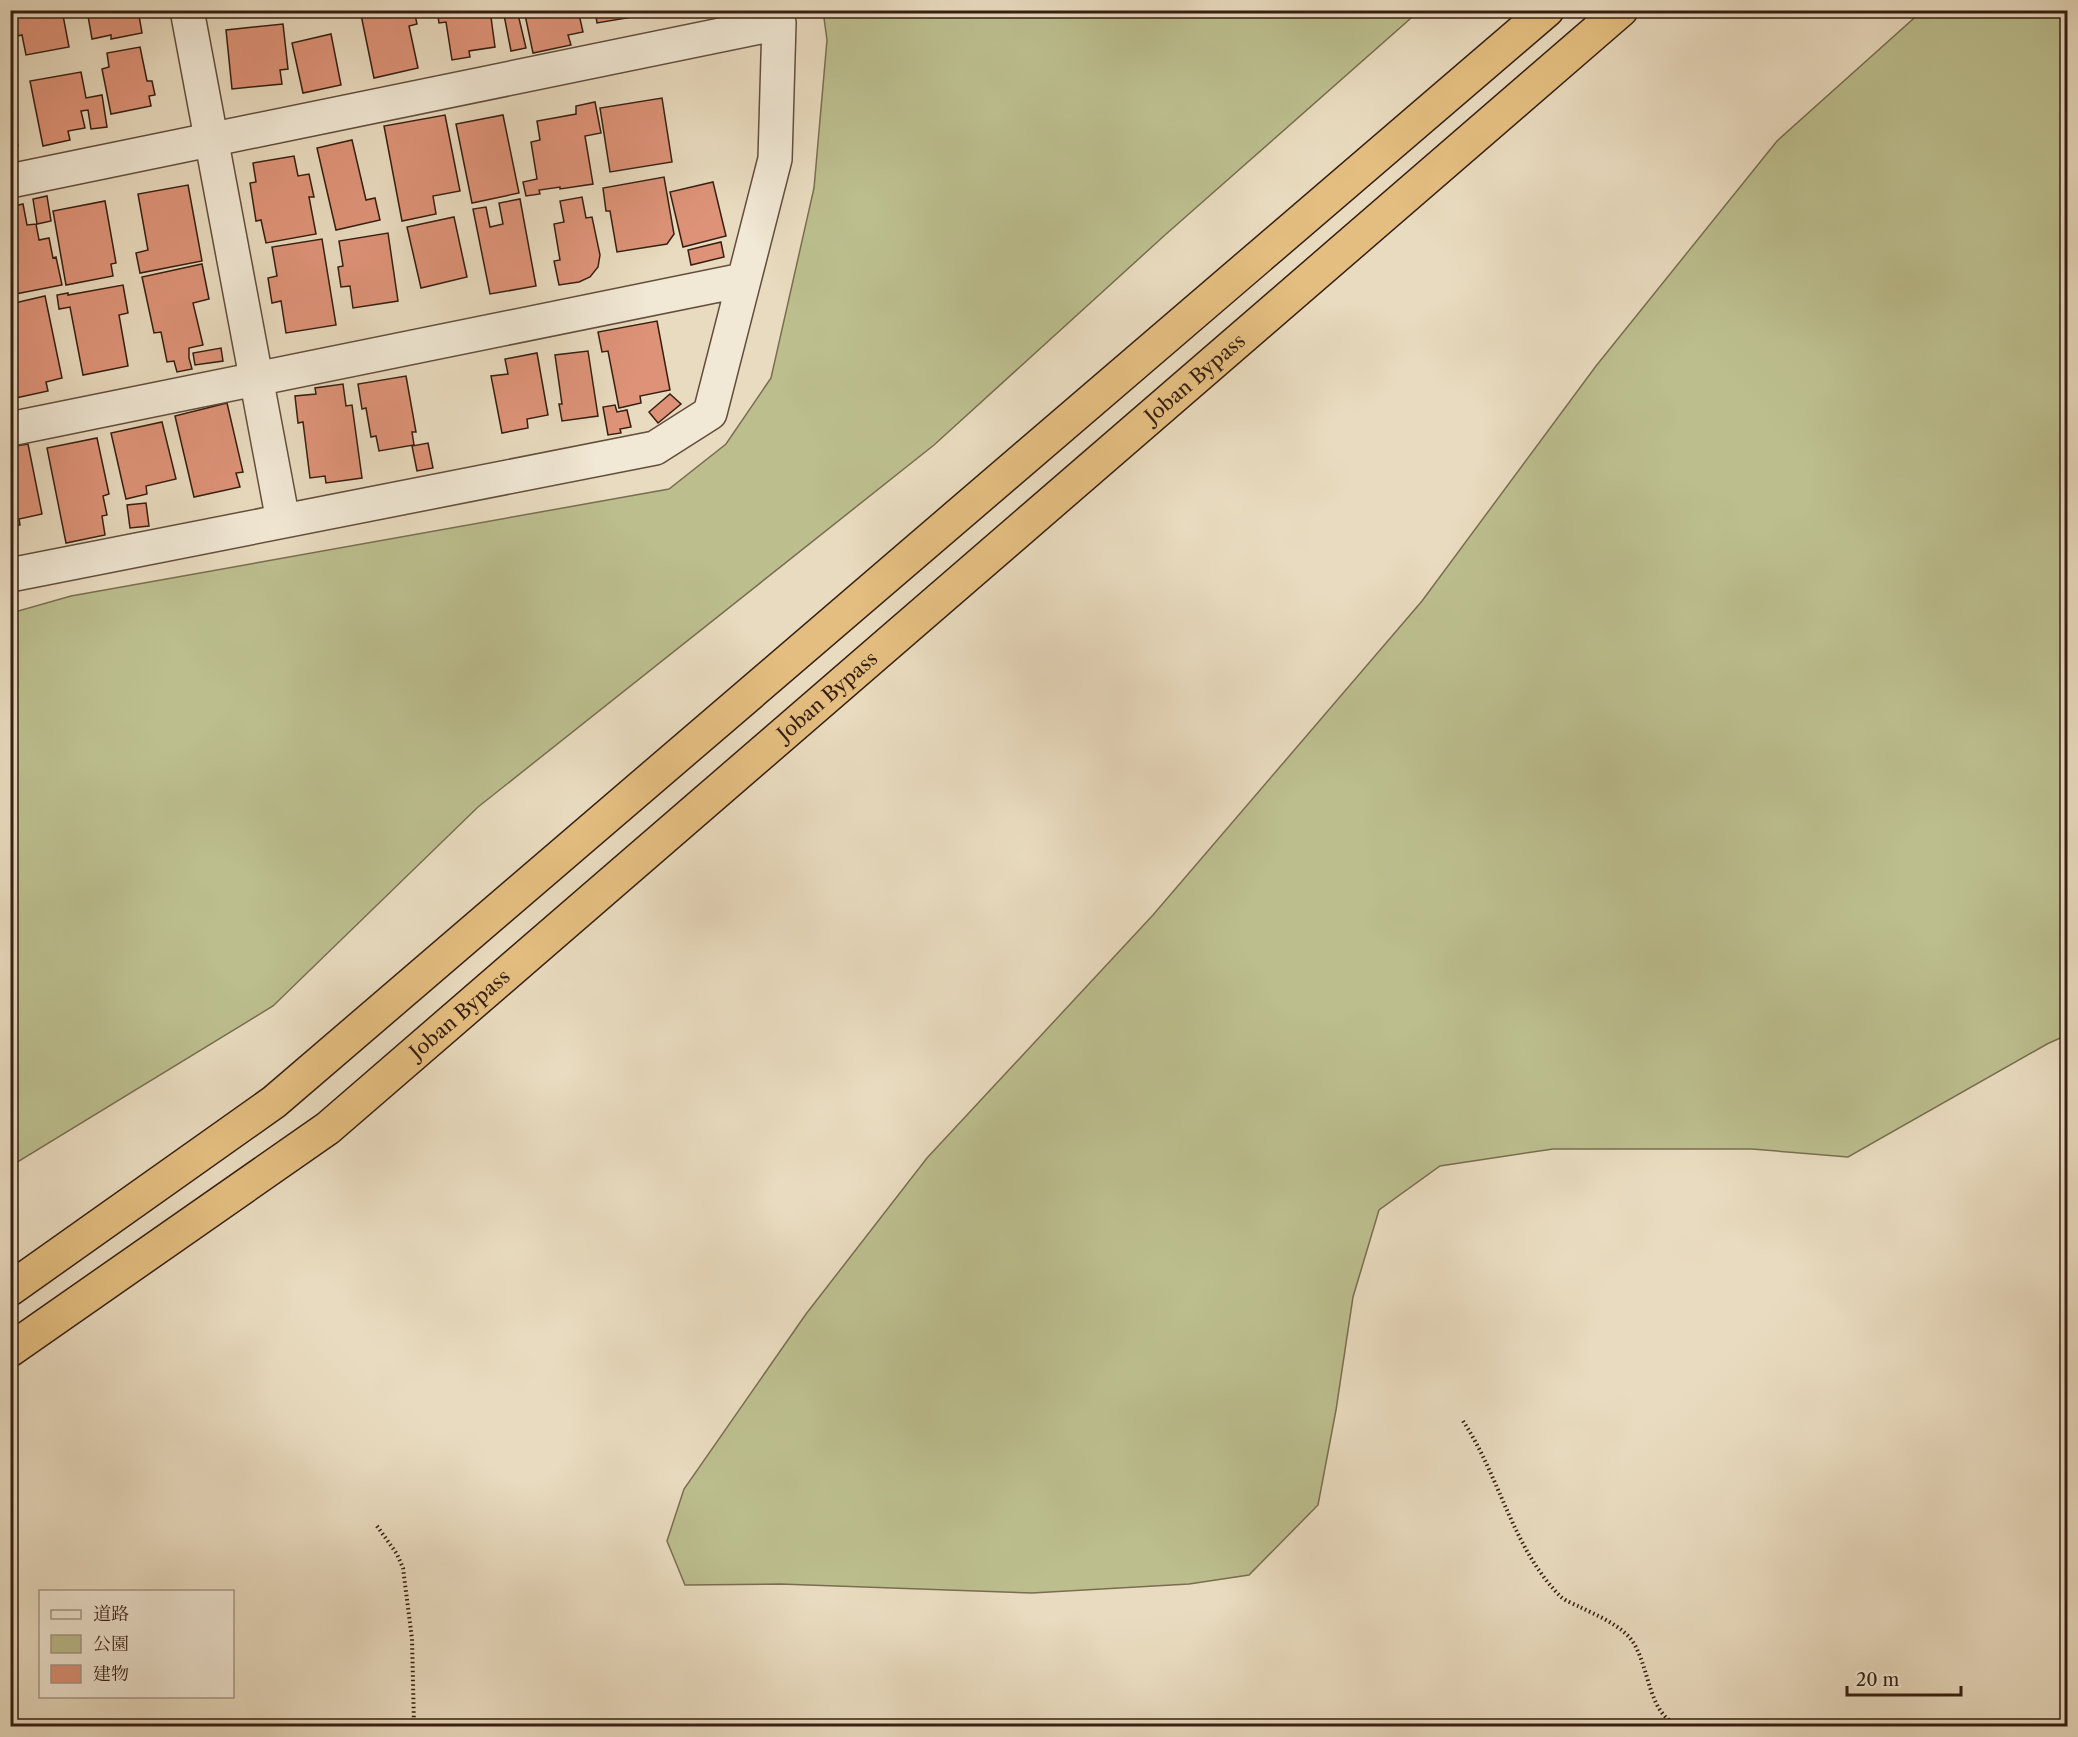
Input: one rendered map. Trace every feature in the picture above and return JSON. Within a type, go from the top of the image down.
[{"type":"highway","points":[[10,1289],[274,1102],[1546,10]]},
{"type":"highway","name":"Joban Bypass","points":[[10,1350],[328,1128],[1621,10]]},
{"type":"street","points":[[187,10],[283,521]]},
{"type":"street","points":[[10,181],[212,140],[777,17],[775,159],[710,413],[655,448],[10,575]]},
{"type":"street","points":[[10,429],[743,280]]},
{"type":"path","points":[[1463,1421],[1480,1448],[1514,1527],[1535,1564],[1561,1598],[1599,1616],[1630,1638],[1642,1661],[1658,1707],[1669,1720],[1686,1726]]},
{"type":"path","points":[[377,1526],[403,1568],[412,1639],[414,1726]]},
{"type":"green space","points":[[823,11],[1419,11],[1165,235],[934,445],[478,807],[273,1006],[11,1166],[11,613],[71,596],[669,489],[726,444],[771,378],[814,188],[827,40]]},
{"type":"green space","points":[[1922,11],[2067,11],[2067,1035],[2047,1044],[1848,1157],[1752,1149],[1553,1149],[1440,1166],[1379,1210],[1353,1297],[1336,1410],[1318,1505],[1249,1575],[1189,1584],[1032,1593],[780,1584],[685,1585],[667,1541],[684,1489],[806,1314],[927,1158],[1153,915],[1422,601],[1596,366],[1777,141]]},
{"type":"building","points":[[11,10],[62,10],[69,47],[26,55],[22,35],[17,36]]},
{"type":"building","points":[[87,10],[138,10],[142,33],[111,39],[111,35],[92,39]]},
{"type":"building","points":[[360,10],[414,10],[417,24],[409,26],[418,68],[374,78]]},
{"type":"building","points":[[437,10],[490,10],[495,47],[469,51],[470,57],[452,60],[446,22],[439,23]]},
{"type":"building","points":[[503,10],[517,10],[526,48],[511,51]]},
{"type":"building","points":[[524,10],[578,10],[583,32],[568,35],[571,45],[533,53]]},
{"type":"building","points":[[595,10],[644,10],[645,15],[597,23]]},
{"type":"building","points":[[283,24],[288,69],[280,70],[282,84],[232,89],[226,30]]},
{"type":"building","points":[[331,34],[341,85],[303,93],[292,43]]},
{"type":"building","points":[[140,47],[147,81],[152,81],[155,95],[149,96],[151,106],[111,114],[102,69],[109,67],[107,53]]},
{"type":"building","points":[[81,72],[86,98],[102,95],[107,127],[91,129],[88,110],[81,111],[85,128],[68,131],[70,140],[43,146],[30,81]]},
{"type":"building","points":[[662,98],[672,162],[610,172],[600,108]]},
{"type":"building","points":[[595,102],[601,133],[585,136],[593,184],[539,190],[540,194],[526,196],[523,182],[537,179],[531,142],[540,140],[537,121],[576,114],[576,106]]},
{"type":"building","points":[[445,115],[460,191],[433,196],[436,214],[402,221],[384,126]]},
{"type":"building","points":[[503,115],[519,193],[472,203],[456,124]]},
{"type":"building","points":[[10,116],[18,146],[10,148]]},
{"type":"building","points":[[352,140],[366,200],[375,198],[380,220],[336,230],[317,148]]},
{"type":"building","points":[[294,156],[298,176],[309,174],[314,197],[309,197],[316,234],[266,243],[261,220],[256,221],[250,183],[256,182],[253,163]]},
{"type":"building","points":[[664,177],[674,234],[667,244],[617,252],[610,211],[606,211],[603,188]]},
{"type":"building","points":[[713,182],[726,236],[683,247],[670,192]]},
{"type":"building","points":[[188,185],[202,261],[140,273],[136,253],[148,250],[138,194]]},
{"type":"building","points":[[47,196],[51,221],[37,224],[33,199]]},
{"type":"building","points":[[582,197],[586,218],[592,217],[600,255],[598,267],[590,277],[579,282],[559,285],[554,261],[560,260],[554,224],[564,222],[560,201]]},
{"type":"building","points":[[520,199],[536,286],[490,294],[473,209],[486,207],[490,227],[503,224],[499,203]]},
{"type":"building","points":[[105,201],[116,263],[111,264],[113,276],[66,285],[53,211]]},
{"type":"building","points":[[23,204],[27,225],[36,224],[39,240],[49,238],[62,285],[10,295],[10,207]]},
{"type":"building","points":[[454,217],[467,277],[421,288],[407,227]]},
{"type":"building","points":[[388,233],[398,301],[353,308],[350,286],[341,287],[338,267],[343,266],[339,241]]},
{"type":"building","points":[[322,239],[336,325],[286,333],[281,301],[272,303],[268,278],[277,276],[272,247]]},
{"type":"building","points":[[721,242],[724,257],[691,265],[688,250]]},
{"type":"building","points":[[202,264],[209,299],[193,303],[203,345],[189,348],[192,369],[177,372],[174,361],[167,362],[161,332],[154,333],[142,277]]},
{"type":"building","points":[[123,285],[128,313],[119,315],[128,366],[83,375],[70,307],[59,309],[57,295]]},
{"type":"building","points":[[45,296],[62,378],[46,382],[48,391],[11,399],[10,304]]},
{"type":"building","points":[[657,321],[670,390],[640,396],[641,403],[619,408],[608,351],[602,352],[598,332]]},
{"type":"building","points":[[221,348],[223,361],[195,365],[193,353]]},
{"type":"building","points":[[588,351],[598,416],[562,421],[555,355]]},
{"type":"building","points":[[537,353],[548,415],[527,419],[528,428],[502,433],[491,376],[508,374],[505,359]]},
{"type":"building","points":[[406,376],[416,432],[412,432],[414,445],[379,451],[376,436],[371,437],[366,408],[362,409],[358,384]]},
{"type":"building","points":[[343,384],[346,406],[352,405],[362,478],[326,483],[325,476],[310,478],[303,422],[298,423],[295,396],[316,394],[315,388]]},
{"type":"building","points":[[670,394],[681,404],[658,423],[649,412]]},
{"type":"building","points":[[227,403],[243,472],[236,473],[240,487],[194,497],[175,416]]},
{"type":"building","points":[[615,405],[617,412],[627,410],[631,427],[620,429],[621,433],[608,435],[603,407]]},
{"type":"building","points":[[162,422],[176,479],[146,486],[147,494],[126,499],[111,433]]},
{"type":"building","points":[[97,438],[109,494],[103,496],[107,515],[102,516],[105,535],[66,543],[47,448]]},
{"type":"building","points":[[428,443],[433,468],[417,471],[412,446]]},
{"type":"building","points":[[28,444],[42,514],[19,519],[20,525],[10,527],[10,447]]},
{"type":"building","points":[[146,503],[149,526],[130,528],[127,505]]}]
